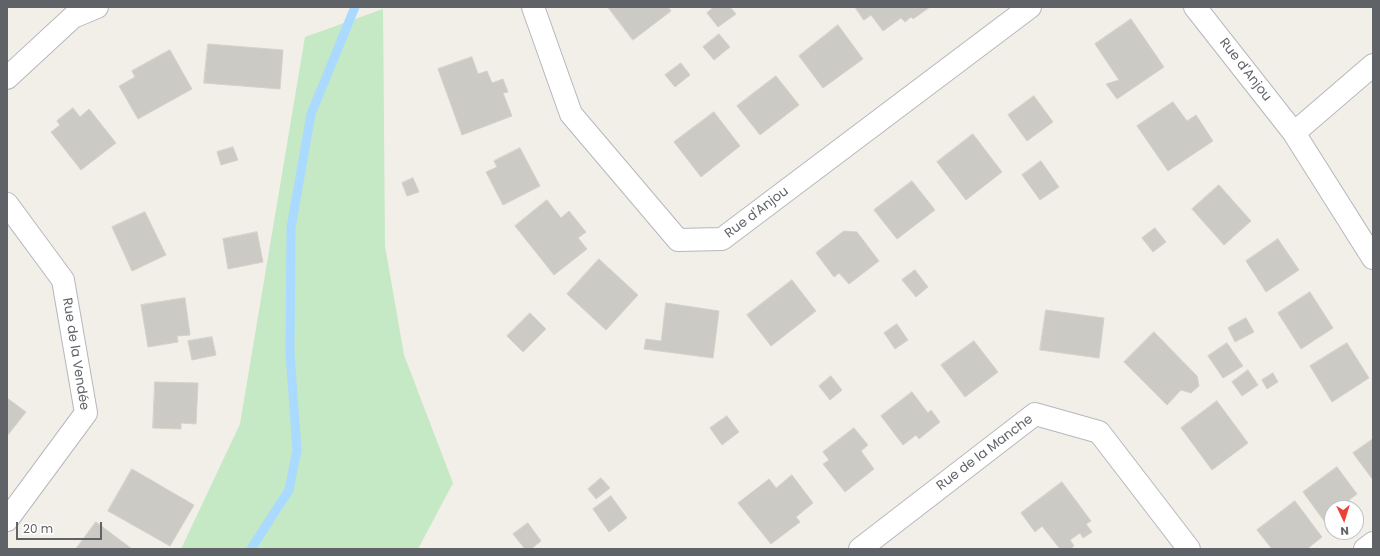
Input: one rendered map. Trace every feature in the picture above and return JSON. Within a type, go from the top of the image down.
[{"type":"street","points":[[7,78],[73,17],[97,7]]},
{"type":"street","name":"Rue d'Anjou","points":[[534,7],[570,114],[678,240],[722,239],[1030,7]]},
{"type":"street","name":"Rue d'Anjou","points":[[1195,7],[1294,133],[1373,258]]},
{"type":"street","points":[[1294,133],[1373,65]]},
{"type":"street","name":"Rue de la Vendée","points":[[7,204],[63,280],[86,413],[7,520]]},
{"type":"street","name":"Rue de la Manche","points":[[860,549],[1035,414],[1099,432],[1189,549]]},
{"type":"street","points":[[1366,549],[1373,543]]},
{"type":"green space","points":[[383,9],[385,246],[404,355],[453,483],[418,549],[181,549],[240,424],[305,37]]},
{"type":"building","points":[[608,7],[668,7],[671,11],[633,40]]},
{"type":"building","points":[[714,7],[730,7],[736,14],[718,27],[707,13]]},
{"type":"building","points":[[855,7],[930,7],[913,19],[911,17],[905,22],[901,18],[883,31],[871,15],[864,20]]},
{"type":"building","points":[[1131,19],[1164,67],[1117,99],[1106,84],[1119,80],[1095,44]]},
{"type":"building","points":[[838,25],[863,59],[823,88],[799,56]]},
{"type":"building","points":[[719,34],[730,47],[714,60],[703,47]]},
{"type":"building","points":[[208,44],[283,50],[280,89],[204,83]]},
{"type":"building","points":[[170,50],[192,89],[138,119],[119,86],[135,77],[132,71]]},
{"type":"building","points":[[472,57],[478,74],[487,71],[492,83],[503,79],[508,92],[503,93],[512,116],[462,135],[438,69]]},
{"type":"building","points":[[681,63],[690,75],[675,87],[665,75]]},
{"type":"building","points":[[776,76],[799,105],[760,135],[737,106]]},
{"type":"building","points":[[1034,96],[1053,122],[1027,141],[1008,115]]},
{"type":"building","points":[[1173,102],[1187,121],[1196,115],[1213,141],[1168,171],[1137,126]]},
{"type":"building","points":[[73,108],[80,117],[89,109],[116,143],[81,170],[51,132],[60,125],[57,121]]},
{"type":"building","points":[[714,112],[740,146],[701,177],[674,142]]},
{"type":"building","points":[[973,134],[1002,172],[966,200],[937,162]]},
{"type":"building","points":[[233,147],[238,160],[221,165],[217,152]]},
{"type":"building","points":[[520,148],[540,186],[503,205],[486,172],[497,167],[494,161]]},
{"type":"building","points":[[1041,161],[1059,187],[1040,200],[1022,175]]},
{"type":"building","points":[[413,178],[419,192],[407,196],[402,183]]},
{"type":"building","points":[[912,181],[935,210],[897,239],[874,210]]},
{"type":"building","points":[[1219,185],[1251,221],[1224,245],[1192,209]]},
{"type":"building","points":[[547,200],[561,218],[569,211],[586,232],[578,238],[587,249],[554,275],[515,226]]},
{"type":"building","points":[[145,212],[166,255],[132,271],[112,227]]},
{"type":"building","points":[[1155,228],[1166,242],[1153,252],[1142,238]]},
{"type":"building","points":[[844,231],[857,232],[879,261],[849,284],[839,273],[834,277],[816,253]]},
{"type":"building","points":[[257,232],[263,262],[228,269],[223,239]]},
{"type":"building","points":[[1278,239],[1299,270],[1266,292],[1246,261]]},
{"type":"building","points":[[599,259],[638,295],[606,330],[567,294]]},
{"type":"building","points":[[915,270],[928,287],[916,297],[902,280]]},
{"type":"building","points":[[792,280],[816,311],[771,346],[747,315]]},
{"type":"building","points":[[1310,292],[1333,328],[1301,349],[1278,313]]},
{"type":"building","points":[[185,298],[190,335],[177,336],[178,342],[148,347],[141,305]]},
{"type":"building","points":[[666,303],[719,311],[713,358],[644,349],[646,339],[661,341]]},
{"type":"building","points":[[1046,310],[1104,318],[1099,358],[1040,350]]},
{"type":"building","points":[[530,313],[546,329],[523,352],[507,336]]},
{"type":"building","points":[[1246,318],[1254,332],[1235,342],[1228,328]]},
{"type":"building","points":[[897,324],[908,340],[895,349],[884,333]]},
{"type":"building","points":[[1154,332],[1197,376],[1199,386],[1191,393],[1181,390],[1167,405],[1124,362]]},
{"type":"building","points":[[212,337],[216,355],[192,360],[188,341]]},
{"type":"building","points":[[974,341],[998,372],[965,397],[941,365]]},
{"type":"building","points":[[1227,343],[1243,366],[1223,378],[1208,356]]},
{"type":"building","points":[[1347,343],[1369,378],[1332,402],[1310,366]]},
{"type":"building","points":[[1248,370],[1258,385],[1242,396],[1232,382]]},
{"type":"building","points":[[1273,373],[1278,382],[1267,389],[1262,380]]},
{"type":"building","points":[[831,376],[842,390],[830,400],[819,386]]},
{"type":"building","points":[[155,382],[198,383],[196,424],[181,423],[181,429],[153,428]]},
{"type":"building","points":[[912,392],[928,413],[931,410],[940,422],[919,439],[916,435],[903,445],[881,416]]},
{"type":"building","points":[[7,398],[26,412],[7,436]]},
{"type":"building","points":[[1217,401],[1248,443],[1212,470],[1181,428]]},
{"type":"building","points":[[727,416],[739,432],[722,445],[710,428]]},
{"type":"building","points":[[854,428],[868,445],[861,451],[874,469],[845,492],[823,464],[829,460],[823,452]]},
{"type":"building","points":[[1373,439],[1373,480],[1353,453]]},
{"type":"building","points":[[1337,467],[1357,494],[1349,500],[1324,500],[1324,521],[1303,492]]},
{"type":"building","points":[[132,469],[194,505],[170,546],[108,511]]},
{"type":"building","points":[[792,475],[813,503],[796,517],[800,522],[771,544],[738,503],[769,479],[776,488]]},
{"type":"building","points":[[601,478],[610,488],[596,499],[588,489]]},
{"type":"building","points":[[1062,482],[1091,521],[1086,524],[1092,532],[1083,538],[1080,533],[1070,540],[1074,546],[1070,549],[1060,549],[1042,526],[1035,532],[1021,513]]},
{"type":"building","points":[[611,496],[627,518],[609,532],[593,509]]},
{"type":"building","points":[[1295,501],[1322,537],[1307,549],[1272,549],[1257,530]]},
{"type":"building","points":[[96,522],[132,549],[76,549]]},
{"type":"building","points":[[528,523],[541,541],[531,549],[525,549],[513,534]]},
{"type":"waterway","points":[[251,549],[289,490],[297,450],[290,353],[291,228],[311,114],[355,7]]}]
